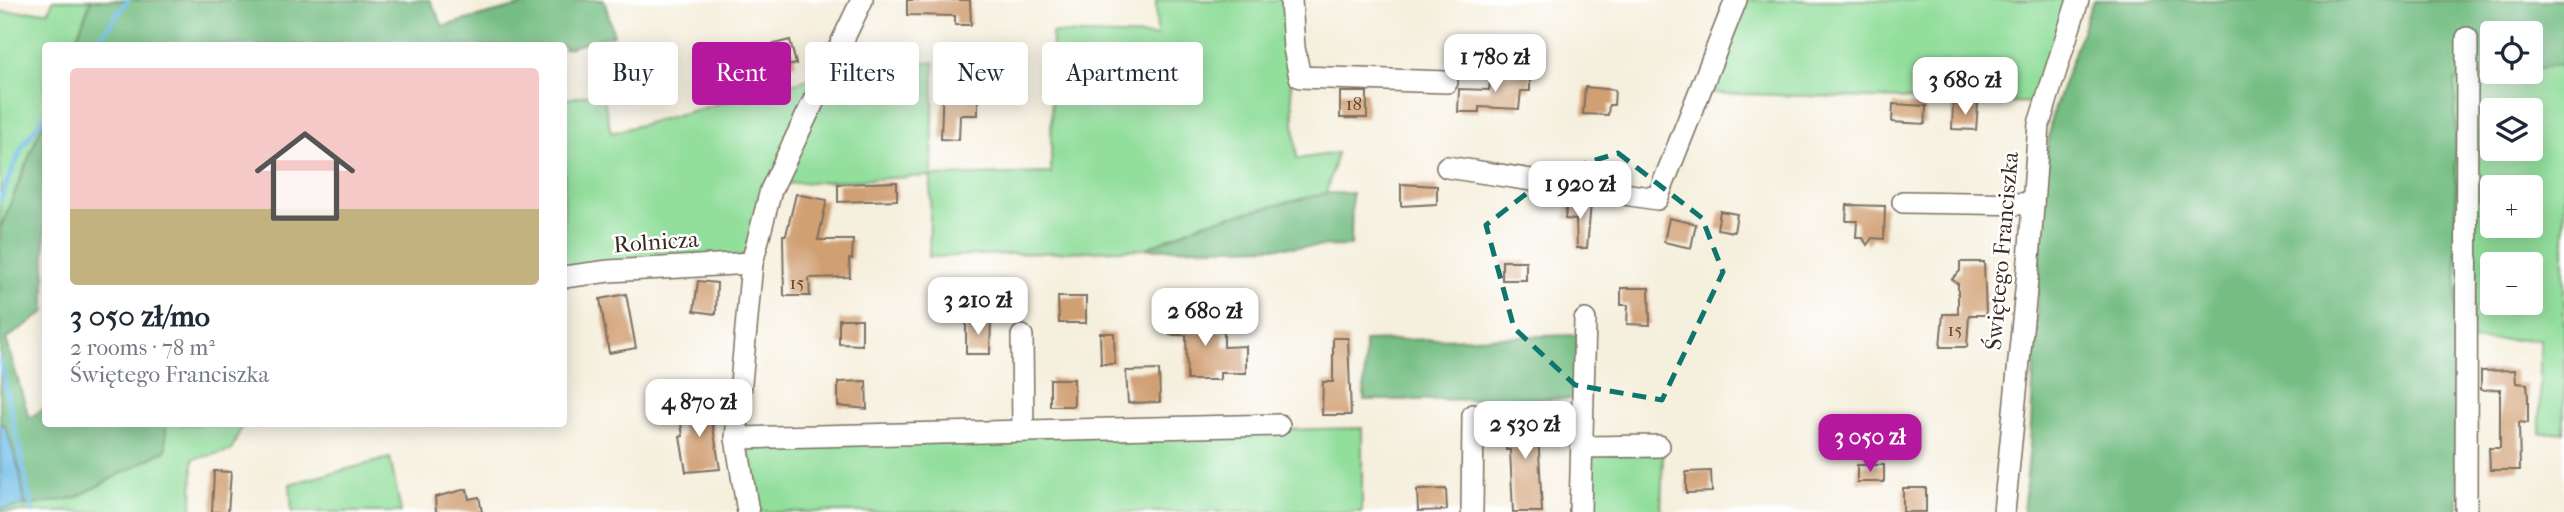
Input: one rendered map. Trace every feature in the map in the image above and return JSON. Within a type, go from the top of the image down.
[{"type":"street","points":[[748,512],[736,438],[752,263],[771,190],[862,0]]},
{"type":"street","points":[[1291,0],[1294,48],[1300,77],[1447,82]]},
{"type":"street","points":[[1447,167],[1657,199],[1735,0]]},
{"type":"street","name":"Świętego Franciszka","points":[[2004,512],[2039,124],[2078,0]]},
{"type":"street","points":[[2466,38],[2466,512]]},
{"type":"street","points":[[1903,202],[2032,204]]},
{"type":"street","name":"Rolnicza","points":[[567,277],[610,271],[752,263]]},
{"type":"street","points":[[1580,512],[1585,320]]},
{"type":"street","points":[[1022,337],[1023,431]]},
{"type":"street","points":[[1472,512],[1473,415]]},
{"type":"street","points":[[736,438],[1279,425]]},
{"type":"street","points":[[1582,447],[1659,446]]},
{"type":"highlighted area","points":[[1618,153],[1702,218],[1723,272],[1662,400],[1575,385],[1514,328],[1486,225],[1553,173]]},
{"type":"green space","points":[[53,0],[91,0],[75,42],[42,42],[42,125],[0,229],[0,12],[49,11]]},
{"type":"green space","points":[[91,0],[430,0],[443,26],[542,0],[604,0],[614,35],[567,48],[567,42],[75,42]]},
{"type":"green space","points":[[1156,0],[1284,0],[1297,159],[1337,153],[1326,193],[1203,223],[1145,249],[929,257],[931,176],[782,184],[819,105],[919,105],[919,62],[933,62],[932,176],[1051,173],[1051,105],[1203,105],[1203,42],[1052,42],[1052,33],[1157,36]]},
{"type":"green space","points":[[1744,0],[2071,0],[2038,103],[1710,93]]},
{"type":"green space","points":[[2093,0],[2564,0],[2564,64],[2543,67],[2543,21],[2480,21],[2480,76],[2455,80],[2458,512],[2023,512],[2030,446],[2042,199],[2051,119]]},
{"type":"green space","points":[[2564,64],[2564,432],[2540,433],[2540,339],[2457,341],[2455,80],[2480,76],[2480,84],[2543,84],[2543,67]]},
{"type":"green space","points":[[805,80],[805,105],[808,105],[747,255],[567,272],[567,99],[588,94],[588,105],[605,105],[611,133],[714,105],[791,105],[791,84]]},
{"type":"green space","points":[[42,125],[42,314],[6,339],[29,418],[42,410],[42,427],[166,427],[166,450],[75,498],[25,506],[20,472],[5,425],[0,424],[0,229]]},
{"type":"green space","points":[[1326,193],[1352,193],[1351,246],[1145,249],[1203,223]]},
{"type":"green space","points":[[1579,335],[1578,399],[1364,400],[1365,341]]},
{"type":"green space","points":[[166,427],[242,427],[231,451],[193,459],[192,512],[0,512],[0,509],[75,498],[166,450]]},
{"type":"green space","points":[[1362,428],[1362,512],[760,512],[748,447],[759,441]]},
{"type":"green space","points":[[1588,454],[1663,454],[1661,512],[1589,512]]},
{"type":"green space","points":[[390,458],[401,512],[292,512],[290,484]]},
{"type":"water","points":[[0,424],[5,425],[20,472],[25,506],[0,509]]},
{"type":"building","points":[[907,0],[970,0],[971,25],[955,25],[955,16],[907,15]]},
{"type":"building","points":[[791,44],[796,64],[791,65]]},
{"type":"building","points":[[1491,75],[1530,75],[1530,91],[1521,91],[1519,109],[1479,107],[1479,112],[1458,112],[1459,89],[1489,90]]},
{"type":"building","points":[[1585,87],[1615,90],[1614,105],[1609,105],[1608,115],[1583,114]]},
{"type":"building","points":[[1340,92],[1367,92],[1367,118],[1340,118]]},
{"type":"building","points":[[1893,104],[1926,106],[1925,124],[1892,122]]},
{"type":"building","points":[[1953,104],[1978,104],[1976,130],[1952,129]]},
{"type":"building","points":[[942,105],[978,105],[978,115],[960,115],[959,140],[941,139]]},
{"type":"building","points":[[897,182],[897,200],[838,202],[838,184]]},
{"type":"building","points":[[1401,184],[1437,186],[1437,204],[1401,206]]},
{"type":"building","points":[[796,194],[827,200],[818,240],[853,240],[852,259],[849,259],[850,277],[809,278],[810,296],[784,296],[783,235],[786,235]]},
{"type":"building","points":[[1567,201],[1591,203],[1587,248],[1577,248],[1576,220],[1565,219]]},
{"type":"building","points":[[1847,205],[1885,206],[1884,239],[1872,238],[1867,245],[1863,238],[1856,238],[1857,221],[1846,221]]},
{"type":"building","points":[[1720,211],[1737,214],[1734,232],[1717,229]]},
{"type":"building","points":[[1669,218],[1696,224],[1691,248],[1664,242]]},
{"type":"building","points":[[1502,261],[1526,261],[1526,280],[1502,280]]},
{"type":"building","points":[[1960,262],[1984,262],[1986,315],[1969,315],[1967,347],[1940,347],[1943,314],[1958,314],[1958,284],[1952,279],[1960,271]]},
{"type":"building","points":[[698,281],[717,283],[716,314],[694,311]]},
{"type":"building","points":[[1621,288],[1649,288],[1650,325],[1627,324],[1628,305],[1621,305]]},
{"type":"building","points":[[626,294],[636,348],[609,353],[600,299]]},
{"type":"building","points":[[1058,297],[1086,297],[1086,323],[1059,323]]},
{"type":"building","points":[[1169,297],[1185,298],[1186,331],[1224,331],[1224,347],[1246,346],[1246,373],[1220,373],[1220,380],[1187,380],[1186,335],[1170,335]]},
{"type":"building","points":[[839,319],[862,319],[862,345],[839,344]]},
{"type":"building","points":[[991,319],[990,354],[966,354],[966,320]]},
{"type":"building","points":[[1100,333],[1114,333],[1115,364],[1101,364]]},
{"type":"building","points":[[1333,338],[1348,338],[1351,415],[1322,415],[1323,382],[1333,382]]},
{"type":"building","points":[[1159,370],[1160,402],[1128,403],[1126,371]]},
{"type":"building","points":[[2515,370],[2516,383],[2527,384],[2528,396],[2528,423],[2519,422],[2520,470],[2490,470],[2489,448],[2500,448],[2500,389],[2481,390],[2481,371]]},
{"type":"building","points":[[1050,379],[1074,379],[1074,406],[1050,406]]},
{"type":"building","points":[[866,381],[867,409],[838,406],[838,382]]},
{"type":"building","points":[[709,403],[720,469],[686,472],[680,418],[686,417],[684,407]]},
{"type":"building","points":[[1537,410],[1542,512],[1513,512],[1510,450],[1506,450],[1508,411]]},
{"type":"building","points":[[1857,465],[1884,465],[1884,482],[1857,482]]},
{"type":"building","points":[[214,471],[231,472],[228,512],[212,512]]},
{"type":"building","points":[[1711,471],[1712,492],[1686,493],[1686,472]]},
{"type":"building","points":[[1903,488],[1926,488],[1926,512],[1903,512]]},
{"type":"building","points":[[467,489],[469,499],[479,497],[482,512],[436,512],[435,497]]},
{"type":"building","points":[[1446,489],[1447,510],[1418,511],[1417,490]]},
{"type":"waterway","points":[[97,42],[128,0]]},
{"type":"waterway","points":[[0,200],[22,147],[42,120]]},
{"type":"waterway","points":[[0,361],[33,512]]}]
